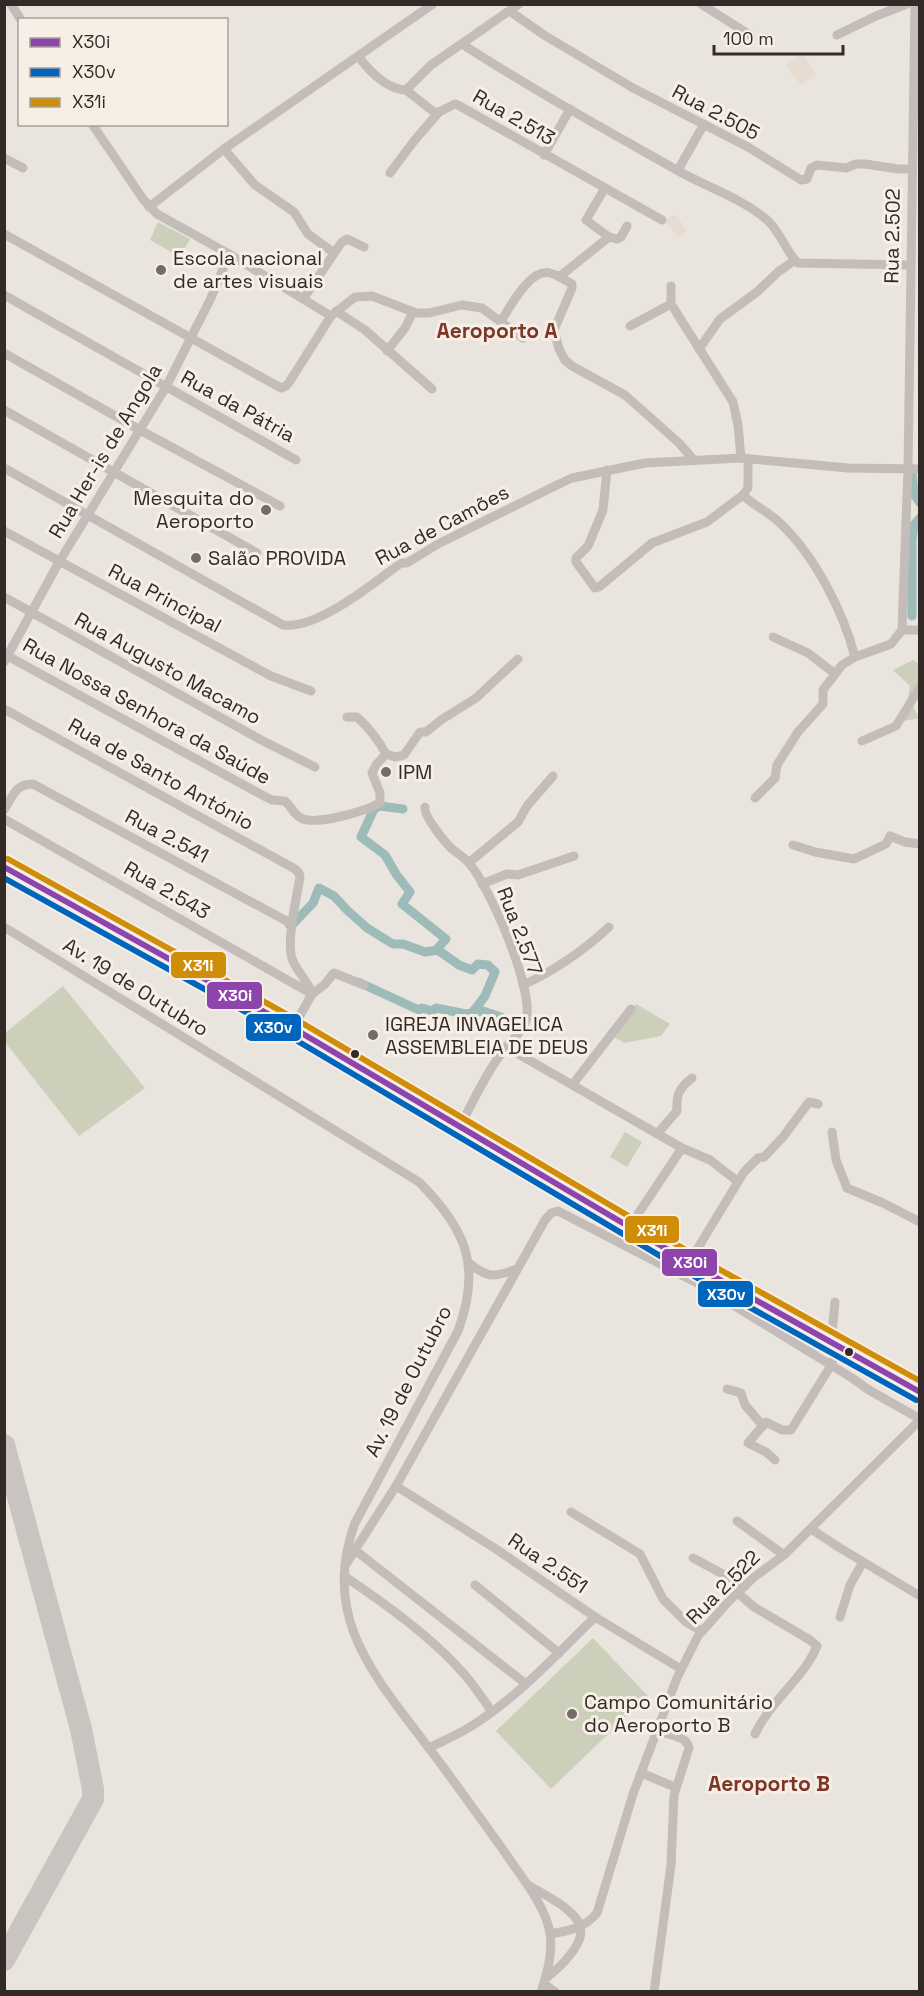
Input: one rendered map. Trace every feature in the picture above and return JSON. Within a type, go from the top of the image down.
[{"type":"street","points":[[10,4],[20,18]]},
{"type":"street","points":[[149,207],[224,149],[433,4]]},
{"type":"street","points":[[406,90],[431,65],[511,12],[519,4]]},
{"type":"street","points":[[701,4],[750,35]]},
{"type":"street","points":[[837,35],[907,4]]},
{"type":"street","name":"Rua 2.502","points":[[902,630],[908,469],[909,265],[915,4]]},
{"type":"street","name":"Rua 2.505","points":[[511,12],[544,35],[623,82],[748,147],[801,180],[807,179],[811,168],[817,165],[846,168],[856,164],[865,164],[898,170],[912,169]]},
{"type":"street","points":[[462,44],[570,109],[749,207],[766,218],[795,260],[802,264],[909,265]]},
{"type":"street","points":[[358,56],[376,76],[390,86],[406,90],[434,112],[439,112]]},
{"type":"street","name":"Rua 2.513","points":[[439,112],[455,104],[458,105],[662,220]]},
{"type":"street","points":[[544,155],[570,109]]},
{"type":"street","points":[[390,174],[439,112]]},
{"type":"street","points":[[678,170],[704,124]]},
{"type":"street","points":[[93,126],[149,207],[157,214],[365,330],[432,389]]},
{"type":"street","points":[[224,149],[255,185],[294,212],[308,234],[334,253]]},
{"type":"street","points":[[4,158],[23,168]]},
{"type":"street","points":[[606,189],[586,220],[609,237],[619,239],[627,226]]},
{"type":"street","points":[[4,234],[277,386],[285,387],[290,381],[306,354],[315,345],[333,313],[361,295],[372,296],[413,312],[429,313],[462,305],[475,306],[482,308],[523,338]]},
{"type":"street","points":[[559,277],[609,237]]},
{"type":"street","points":[[304,298],[334,253],[347,239],[364,247]]},
{"type":"street","name":"Rua Her-is de Angola","points":[[6,658],[33,613],[59,562],[166,387],[229,254]]},
{"type":"street","points":[[699,349],[720,319],[795,260]]},
{"type":"street","points":[[501,321],[526,285],[545,273],[559,277],[573,285],[554,330],[565,360],[625,395],[679,443],[693,459]]},
{"type":"street","points":[[607,470],[603,510],[588,546],[576,558],[576,562],[595,588],[652,543],[706,522],[743,495],[748,488],[745,459],[733,402],[671,304],[671,286]]},
{"type":"street","name":"Rua da Pátria","points":[[4,295],[296,460]]},
{"type":"street","points":[[630,326],[671,304]]},
{"type":"street","points":[[387,351],[405,328],[413,312]]},
{"type":"street","points":[[4,353],[280,506]]},
{"type":"street","points":[[4,410],[258,553]]},
{"type":"street","name":"Rua de Camões","points":[[4,468],[283,625],[293,627],[340,606],[401,563],[407,563],[438,544],[572,478],[645,463],[693,459],[745,459],[848,468],[920,469]]},
{"type":"street","points":[[743,495],[779,522],[821,576],[840,610],[855,657]]},
{"type":"street","name":"Rua Principal","points":[[4,531],[271,676],[311,691]]},
{"type":"street","name":"Rua Augusto Macamo","points":[[4,597],[261,740],[315,767]]},
{"type":"street","points":[[755,798],[775,778],[777,765],[782,756],[798,732],[823,704],[823,690],[834,673],[855,657],[891,644],[902,630],[920,630]]},
{"type":"street","points":[[773,637],[808,654],[834,673]]},
{"type":"street","name":"Rua Nossa Senhora da Saúde","points":[[6,658],[262,795],[272,800],[285,801],[295,814],[303,819],[336,817],[370,808],[380,802],[381,798],[372,773],[386,754]]},
{"type":"street","points":[[346,717],[357,717],[363,722],[386,754],[395,757],[404,755],[420,732],[426,732],[476,698],[518,659]]},
{"type":"street","points":[[862,741],[896,726],[920,687]]},
{"type":"street","name":"Rua de Santo António","points":[[4,709],[285,863],[299,873],[292,924]]},
{"type":"street","points":[[470,864],[518,822],[527,806],[553,776]]},
{"type":"street","name":"Rua 2.541","points":[[4,810],[18,787],[33,784],[292,924]]},
{"type":"street","name":"Rua 2.577","points":[[425,807],[424,812],[449,846],[470,864],[501,921],[523,985],[528,1011],[517,1036],[506,1047],[460,1126]]},
{"type":"street","name":"Rua 2.543","points":[[4,819],[312,994]]},
{"type":"street","points":[[794,845],[815,852],[854,859],[886,844],[890,836],[905,842],[920,844]]},
{"type":"street","points":[[482,884],[507,874],[518,874],[574,856]]},
{"type":"street","points":[[4,867],[293,1028],[690,1262],[920,1392]]},
{"type":"street","points":[[292,924],[291,955],[312,994]]},
{"type":"street","name":"Av. 19 de Outubro","points":[[4,927],[419,1182],[453,1220],[469,1263],[468,1296],[458,1331],[355,1523],[346,1549],[344,1571],[346,1607],[358,1646],[392,1699],[526,1884],[541,1911],[550,1934],[543,1985]]},
{"type":"street","points":[[523,985],[572,958],[609,927]]},
{"type":"street","points":[[293,1028],[312,994],[334,973],[364,986]]},
{"type":"street","points":[[573,1084],[631,1009]]},
{"type":"street","points":[[506,1047],[682,1148],[710,1160],[737,1181]]},
{"type":"street","points":[[657,1134],[677,1111],[677,1094],[692,1078]]},
{"type":"street","points":[[690,1262],[737,1181],[752,1163],[764,1157],[775,1146],[809,1102],[818,1104]]},
{"type":"street","points":[[832,1132],[836,1160],[847,1188],[920,1222]]},
{"type":"street","points":[[630,1226],[682,1148]]},
{"type":"street","points":[[492,1712],[464,1674],[444,1654],[344,1571],[396,1486],[517,1269],[551,1213],[558,1211],[699,1284],[920,1420]]},
{"type":"street","points":[[469,1263],[489,1276],[499,1276],[517,1269]]},
{"type":"street","points":[[775,1460],[766,1452],[748,1443],[768,1422],[782,1430],[791,1430],[830,1366],[835,1345],[835,1302]]},
{"type":"street","points":[[727,1389],[741,1393],[744,1405],[763,1426]]},
{"type":"street","name":"Rua 2.522","points":[[580,1926],[591,1920],[601,1902],[641,1773],[681,1669],[702,1630],[742,1589],[784,1555],[920,1420]]},
{"type":"street","name":"Rua 2.551","points":[[396,1486],[496,1549],[596,1617],[681,1669]]},
{"type":"street","points":[[571,1512],[640,1554],[663,1599],[686,1622],[702,1630]]},
{"type":"street","points":[[737,1521],[784,1555]]},
{"type":"street","points":[[811,1528],[920,1596]]},
{"type":"street","points":[[355,1550],[483,1648],[526,1684]]},
{"type":"street","points":[[693,1558],[742,1589],[754,1607],[818,1646],[809,1662],[768,1711],[755,1734]]},
{"type":"street","points":[[840,1617],[850,1585],[863,1562]]},
{"type":"street","points":[[475,1585],[559,1653]]},
{"type":"street","points":[[429,1748],[470,1727],[492,1712],[526,1684],[596,1617]]},
{"type":"street","points":[[654,1992],[671,1865],[672,1807],[675,1787],[689,1748],[685,1740],[658,1731]]},
{"type":"street","points":[[641,1773],[675,1787]]},
{"type":"street","points":[[526,1884],[572,1913],[580,1926],[580,1938],[570,1955],[543,1985],[555,1992]]},
{"type":"street","points":[[550,1934],[580,1926]]},
{"type":"green space","points":[[158,222],[190,239],[180,257],[150,240]]},
{"type":"green space","points":[[913,660],[919,664],[919,691],[912,704],[919,718],[898,722],[907,702],[910,686],[893,670]]},
{"type":"green space","points":[[63,986],[145,1088],[79,1136],[5,1042],[5,1033]]},
{"type":"green space","points":[[636,1004],[670,1024],[661,1036],[624,1043],[611,1035]]},
{"type":"green space","points":[[625,1132],[642,1142],[627,1167],[610,1157]]},
{"type":"green space","name":"Campo Comunitário do Aeroporto B","points":[[593,1638],[648,1696],[551,1789],[496,1731]]},
{"type":"shaded area","points":[[803,53],[816,74],[801,85],[786,65]]},
{"type":"shaded area","points":[[676,214],[687,231],[678,238],[665,221]]},
{"type":"waterway","points":[[912,472],[914,494],[920,503]]},
{"type":"waterway","points":[[912,616],[912,540],[914,525],[920,518]]},
{"type":"waterway","points":[[403,809],[380,806],[374,809],[361,837],[385,855],[410,892],[402,904],[446,939],[437,949]]},
{"type":"waterway","points":[[289,924],[291,926],[313,903],[319,888],[334,896],[367,928],[393,944],[403,944],[425,952],[438,950],[459,965],[472,970],[478,964],[488,965],[495,972],[485,996],[472,1013]]},
{"type":"waterway","points":[[358,982],[419,1010],[422,1008],[432,1011],[436,1008],[466,1014],[483,1011],[501,1017]]},
{"type":"taxiway","points":[[4,1445],[81,1729],[93,1789],[93,1799],[4,1960]]},
{"type":"transit line","name":"X31i","points":[[8,859],[297,1020],[708,1263],[920,1381]]},
{"type":"transit line","name":"X30i","points":[[4,867],[293,1028],[704,1271],[920,1392]]},
{"type":"transit line","name":"X30v","points":[[4,878],[289,1036],[699,1279],[916,1400]]},
{"type":"place","name":"Escola nacional de artes visuais","points":[[161,270]]},
{"type":"place","name":"Mesquita do Aeroporto","points":[[266,510]]},
{"type":"place","name":"Salão PROVIDA","points":[[196,558]]},
{"type":"place","name":"IPM","points":[[386,772]]},
{"type":"place","name":"IGREJA INVAGELICA ASSEMBLEIA DE DEUS","points":[[373,1035]]},
{"type":"place","name":"Campo Comunitário do Aeroporto B","points":[[572,1714]]},
{"type":"district","name":"Aeroporto A","points":[[497,330]]},
{"type":"district","name":"Aeroporto B","points":[[769,1783]]}]
